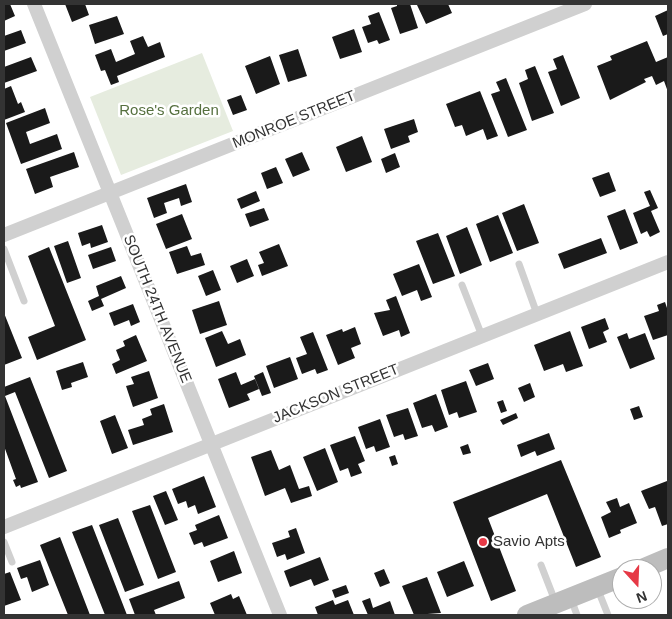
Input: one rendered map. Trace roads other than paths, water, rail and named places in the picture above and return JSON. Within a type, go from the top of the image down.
[{"type":"main road","points":[[527,615],[568,606],[597,587],[612,581]]},
{"type":"street","name":"SOUTH 24TH AVENUE","points":[[34,4],[280,615]]},
{"type":"street","name":"MONROE STREET","points":[[4,235],[585,4]]},
{"type":"street","name":"JACKSON STREET","points":[[4,526],[668,262]]},
{"type":"lane","points":[[4,249],[24,301]]},
{"type":"lane","points":[[518,264],[537,314]]},
{"type":"lane","points":[[462,285],[482,336]]},
{"type":"lane","points":[[4,542],[12,562]]},
{"type":"lane","points":[[541,565],[568,606]]},
{"type":"lane","points":[[597,587],[608,615]]},
{"type":"place","name":"Savio Apts","points":[[483,542]]},
{"type":"park label","name":"Rose's Garden","points":[[169,111]]}]
